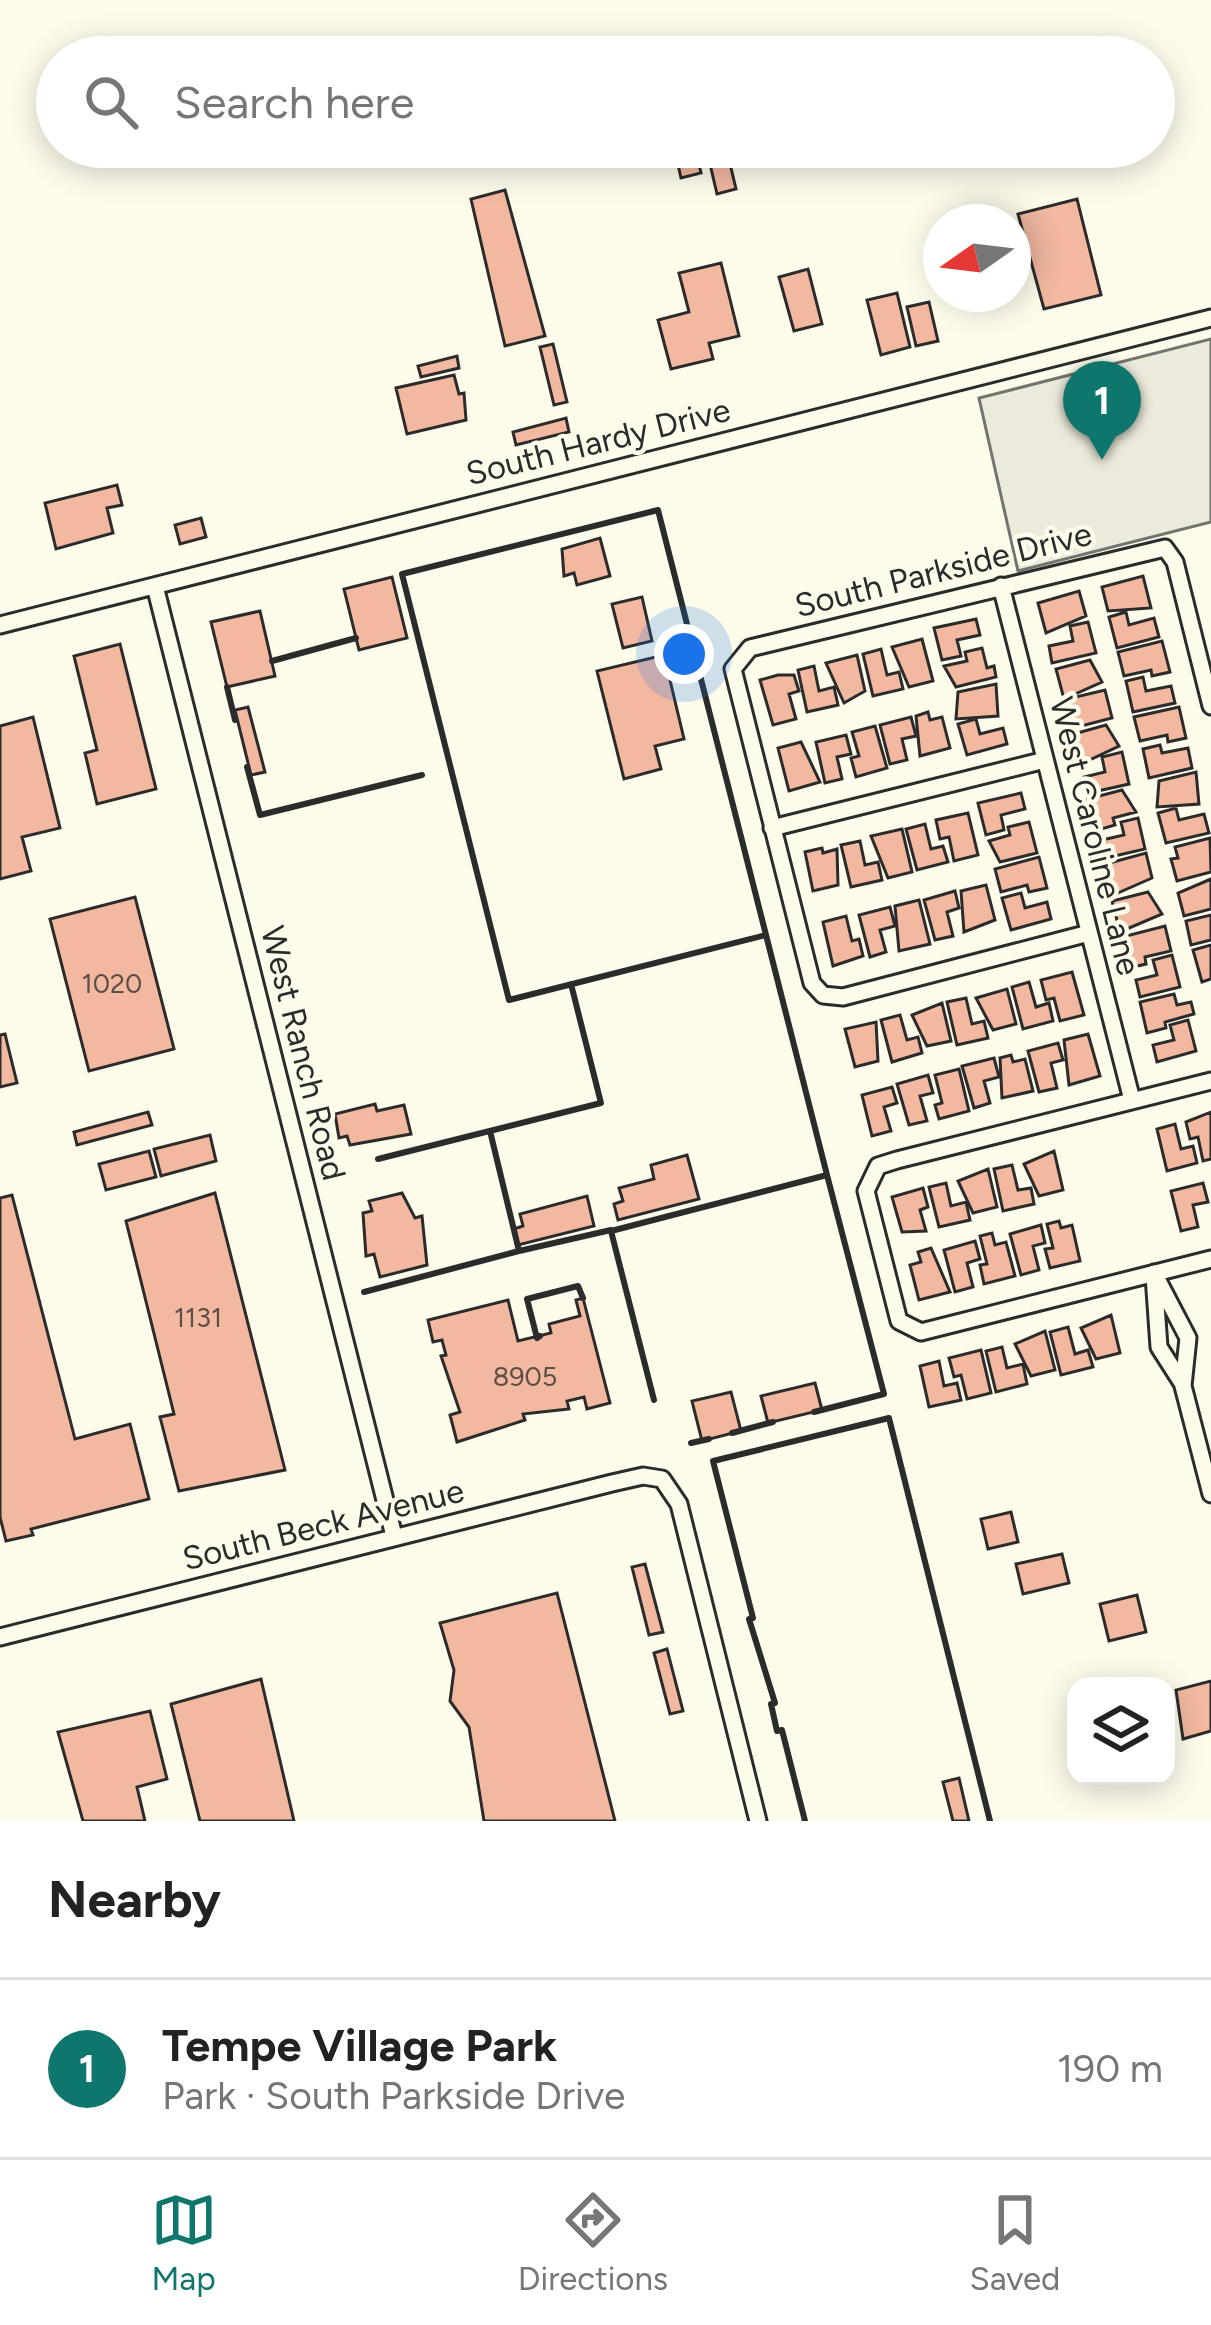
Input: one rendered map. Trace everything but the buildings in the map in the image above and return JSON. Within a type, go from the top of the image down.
[{"type":"street","name":"South Hardy Drive","points":[[0,625],[1211,318]]},
{"type":"street","name":"South Parkside Drive","points":[[772,828],[733,669],[750,648],[1165,548],[1175,562],[1211,706]]},
{"type":"street","name":"West Ranch Road","points":[[154,586],[394,1536]]},
{"type":"street","name":"West Caroline Lane","points":[[1001,586],[1132,1100]]},
{"type":"street","points":[[1045,760],[772,828],[812,983],[823,995],[843,997],[1089,933]]},
{"type":"street","points":[[1211,1081],[897,1160],[869,1175],[866,1191],[899,1321],[921,1332],[1211,1259]]},
{"type":"street","points":[[1154,1273],[1188,1338],[1184,1386]]},
{"type":"street","points":[[1154,1273],[1159,1347],[1184,1386],[1211,1494]]},
{"type":"street","name":"South Beck Avenue","points":[[0,1636],[643,1476],[662,1479],[679,1504],[758,1821]]},
{"type":"shaded area","points":[[1211,339],[1211,522],[1018,571],[979,398]]},
{"type":"wall","points":[[766,935],[509,1000],[402,574],[658,510],[827,1175]]},
{"type":"wall","points":[[272,661],[356,638]]},
{"type":"wall","points":[[227,687],[235,720]]},
{"type":"wall","points":[[247,767],[260,815],[422,775]]},
{"type":"wall","points":[[378,1159],[601,1103],[571,984]]},
{"type":"wall","points":[[364,1292],[519,1251],[490,1131]]},
{"type":"wall","points":[[654,1400],[611,1231],[827,1175],[884,1394],[814,1412]]},
{"type":"wall","points":[[519,1251],[611,1230]]},
{"type":"wall","points":[[540,1336],[537,1338],[527,1299],[578,1286],[583,1298]]},
{"type":"wall","points":[[805,1821],[782,1730],[777,1731],[771,1704],[775,1703],[749,1619],[753,1618],[713,1461],[889,1418],[990,1821]]},
{"type":"wall","points":[[732,1433],[773,1422]]},
{"type":"wall","points":[[691,1443],[709,1439]]},
{"type":"place","name":"Tempe Village Park","points":[[1102,460]]}]
